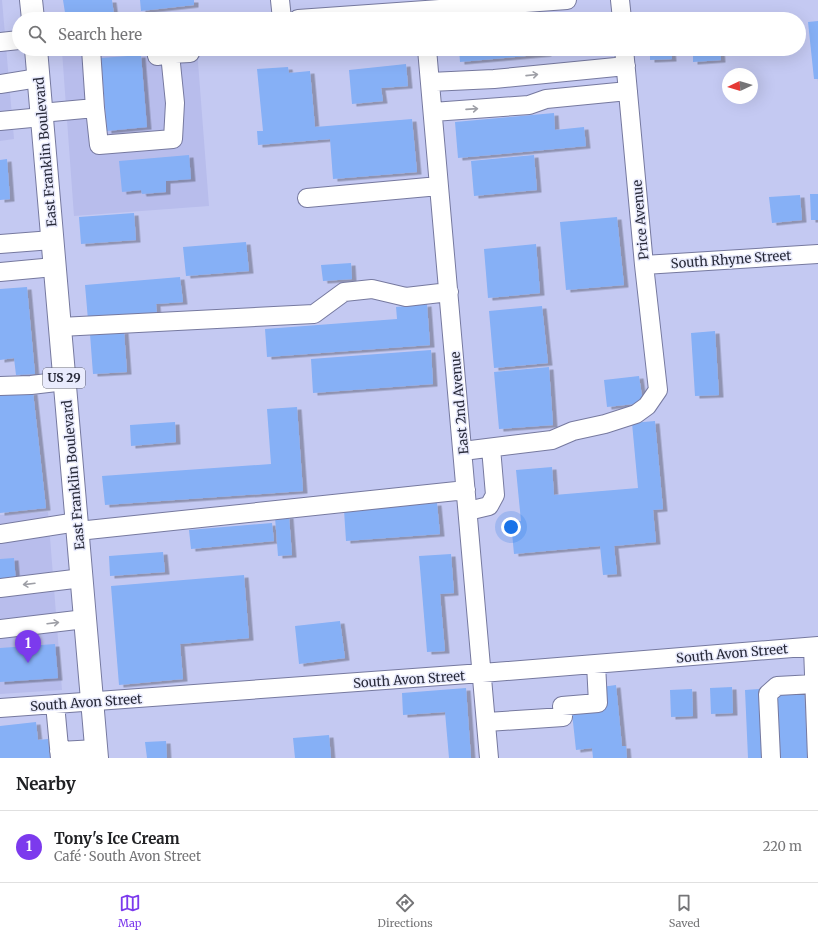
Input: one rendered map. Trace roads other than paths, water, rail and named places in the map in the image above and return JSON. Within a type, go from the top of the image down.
[{"type":"main road","points":[[31,0],[32,12]]},
{"type":"main road","name":"East Franklin Boulevard","points":[[36,56],[97,753]]},
{"type":"street","points":[[280,0],[281,12]]},
{"type":"street","points":[[396,12],[567,0]]},
{"type":"street","points":[[620,0],[621,12]]},
{"type":"street","points":[[0,42],[12,41]]},
{"type":"street","points":[[91,56],[99,145],[173,139],[175,103],[164,56]]},
{"type":"street","name":"East 2nd Avenue","points":[[428,56],[489,758]]},
{"type":"street","points":[[430,82],[494,79],[580,70],[625,57]]},
{"type":"street","name":"Price Avenue","points":[[491,448],[552,440],[573,431],[605,424],[636,414],[647,406],[658,390],[644,265],[625,57]]},
{"type":"street","points":[[0,84],[38,78]]},
{"type":"street","points":[[433,112],[529,105],[546,99],[628,91]]},
{"type":"street","points":[[0,121],[95,108]]},
{"type":"street","points":[[307,198],[439,186]]},
{"type":"street","points":[[0,244],[52,240]]},
{"type":"street","name":"South Rhyne Street","points":[[644,265],[818,254]]},
{"type":"street","points":[[0,272],[54,267]]},
{"type":"street","points":[[60,327],[314,314],[344,292],[372,289],[406,297],[449,292]]},
{"type":"street","points":[[0,386],[31,386],[65,382]]},
{"type":"street","points":[[463,451],[491,448],[495,495],[489,506],[468,511]]},
{"type":"street","points":[[0,534],[466,490]]},
{"type":"street","points":[[0,588],[82,578]]},
{"type":"street","points":[[0,630],[86,619]]},
{"type":"street","points":[[815,647],[814,684],[817,758]]},
{"type":"street","name":"South Avon Street","points":[[0,708],[815,647]]},
{"type":"street","points":[[486,722],[563,717],[562,706],[598,703],[596,664]]},
{"type":"street","points":[[771,758],[768,694],[777,686],[814,684]]},
{"type":"street","points":[[55,704],[60,755],[97,753]]},
{"type":"place","name":"Tony's Ice Cream","points":[[28,663]]}]
